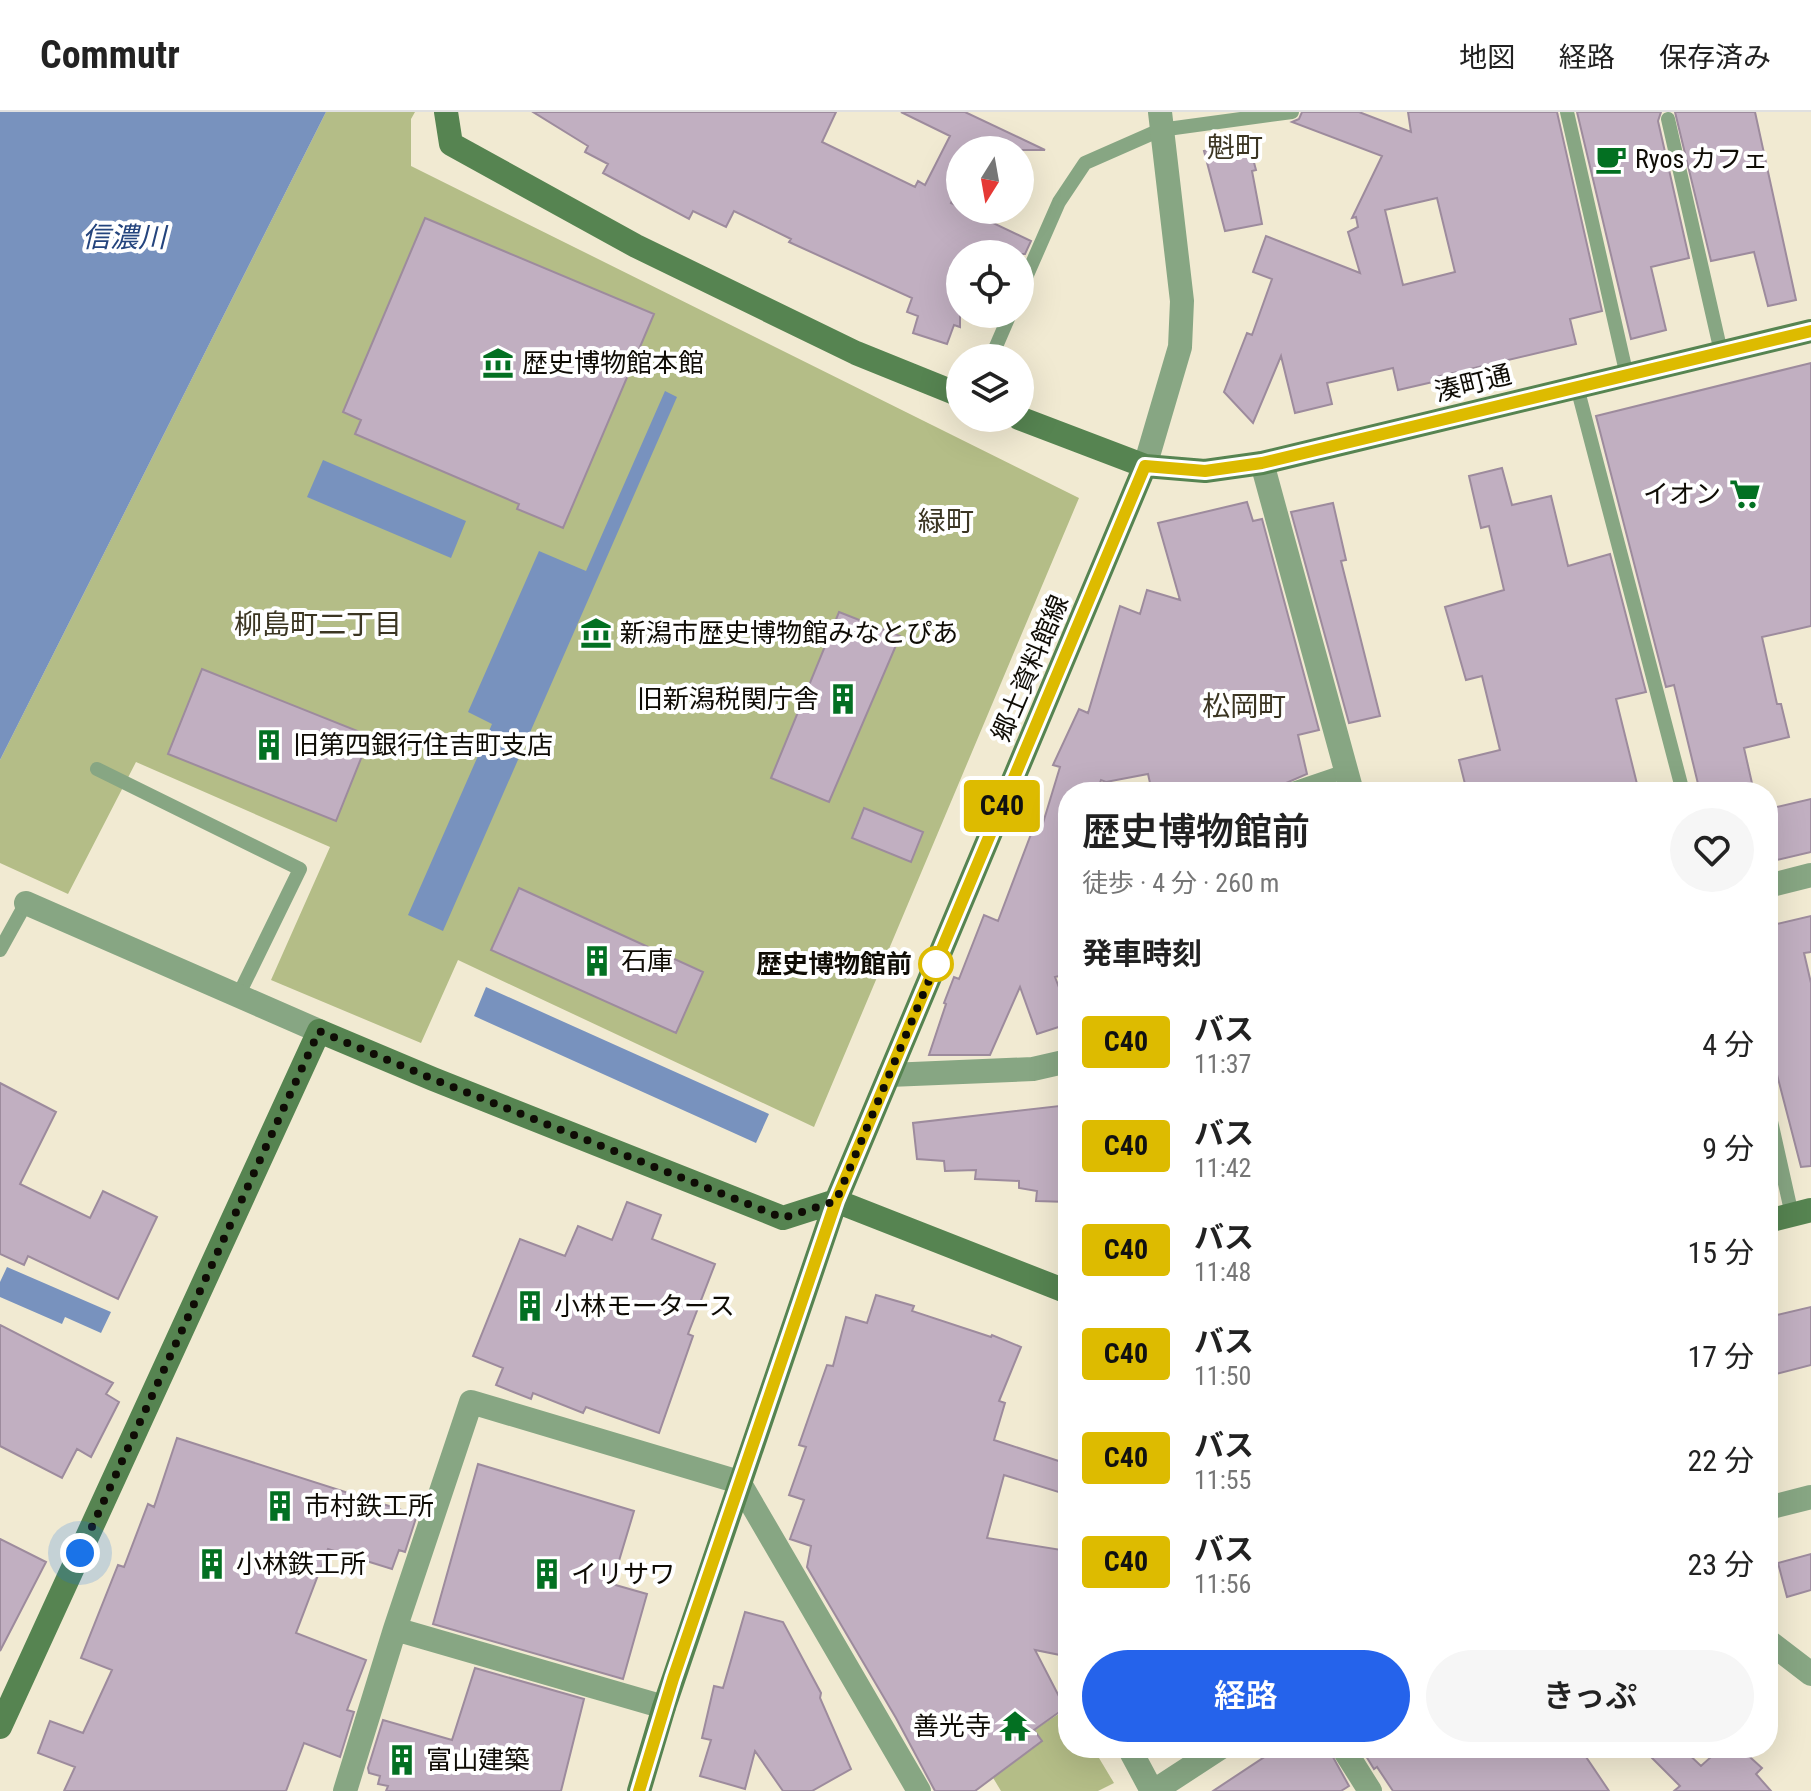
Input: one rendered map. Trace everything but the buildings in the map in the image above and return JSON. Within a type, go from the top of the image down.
[{"type":"street","points":[[446,112],[451,144],[623,239],[856,353],[946,389]]},
{"type":"street","points":[[1145,466],[1180,347],[1182,301],[1160,121]]},
{"type":"street","name":"湊町通","points":[[1034,424],[1145,466],[1205,471],[1262,463],[1811,331]]},
{"type":"street","points":[[1262,463],[1349,782]]},
{"type":"street","name":"郷土資料館線","points":[[639,1791],[739,1482],[836,1201],[1145,466]]},
{"type":"street","points":[[1778,883],[1811,875]]},
{"type":"street","points":[[26,903],[433,1079],[783,1218],[836,1201],[1058,1288]]},
{"type":"street","points":[[0,1727],[319,1031]]},
{"type":"street","points":[[889,1075],[1033,1069],[1058,1063]]},
{"type":"street","points":[[1778,1218],[1802,1212]]},
{"type":"street","points":[[345,1791],[471,1402],[739,1482],[919,1791]]},
{"type":"street","points":[[1778,1505],[1811,1497]]},
{"type":"street","points":[[395,1629],[664,1707]]},
{"type":"street","points":[[1778,1649],[1811,1674]]},
{"type":"street","points":[[1135,1758],[1153,1791],[1204,1758]]},
{"type":"street","points":[[1349,1758],[1370,1791]]},
{"type":"lane","points":[[1034,259],[1059,202],[1085,163],[1160,121],[1292,112]]},
{"type":"lane","points":[[1567,112],[1627,376]]},
{"type":"lane","points":[[1668,119],[1721,352]]},
{"type":"lane","points":[[1577,387],[1680,782]]},
{"type":"lane","points":[[97,769],[300,869],[238,996]]},
{"type":"lane","points":[[0,950],[26,903]]},
{"type":"lane","points":[[1778,1139],[1802,1212]]},
{"type":"green space","name":"新潟市歴史博物館みなとぴあ","points":[[326,112],[415,112],[411,119],[411,166],[1079,498],[814,1127],[458,960],[421,1043],[271,980],[330,847],[136,762],[68,894],[0,863],[0,760]]},
{"type":"green space","points":[[1058,1714],[1058,1758],[1099,1758],[1114,1783],[1098,1791],[1001,1791],[989,1771],[1017,1760],[1042,1741],[1034,1730]]},
{"type":"water","name":"信濃川","points":[[0,112],[326,112],[0,760]]},
{"type":"water","points":[[665,391],[677,397],[443,931],[408,915],[492,724],[468,712],[539,551],[586,571]]},
{"type":"water","points":[[323,460],[466,521],[451,558],[307,497]]},
{"type":"water","points":[[486,987],[769,1114],[756,1143],[474,1016]]},
{"type":"water","points":[[7,1267],[111,1312],[101,1333],[65,1317],[62,1324],[0,1297],[0,1282]]},
{"type":"bus line","name":"C40","points":[[639,1791],[673,1679],[836,1201],[1145,466],[1205,471],[1262,463],[1811,331]]},
{"type":"place","name":"Ryos カフェ","points":[[1611,159]]},
{"type":"place","name":"歴史博物館本館","points":[[498,363]]},
{"type":"place","name":"イオン","points":[[1745,494]]},
{"type":"place","name":"新潟市歴史博物館みなとぴあ","points":[[596,633]]},
{"type":"place","name":"旧新潟税関庁舎","points":[[843,699]]},
{"type":"place","name":"旧第四銀行住吉町支店","points":[[269,745]]},
{"type":"place","name":"石庫","points":[[597,961]]},
{"type":"place","name":"歴史博物館前","points":[[936,964]]},
{"type":"place","name":"小林モータース","points":[[530,1306]]},
{"type":"place","name":"市村鉄工所","points":[[280,1506]]},
{"type":"place","name":"小林鉄工所","points":[[212,1564]]},
{"type":"place","name":"イリサワ","points":[[547,1574]]},
{"type":"place","name":"善光寺","points":[[1015,1726]]},
{"type":"place","name":"富山建築","points":[[402,1760]]},
{"type":"district","name":"魁町","points":[[1235,147]]},
{"type":"district","name":"緑町","points":[[946,521]]},
{"type":"district","name":"柳島町二丁目","points":[[318,624]]},
{"type":"district","name":"松岡町","points":[[1244,706]]},
{"type":"route","points":[[80,1553],[319,1031],[783,1218],[836,1201],[938,959],[936,964]]}]
